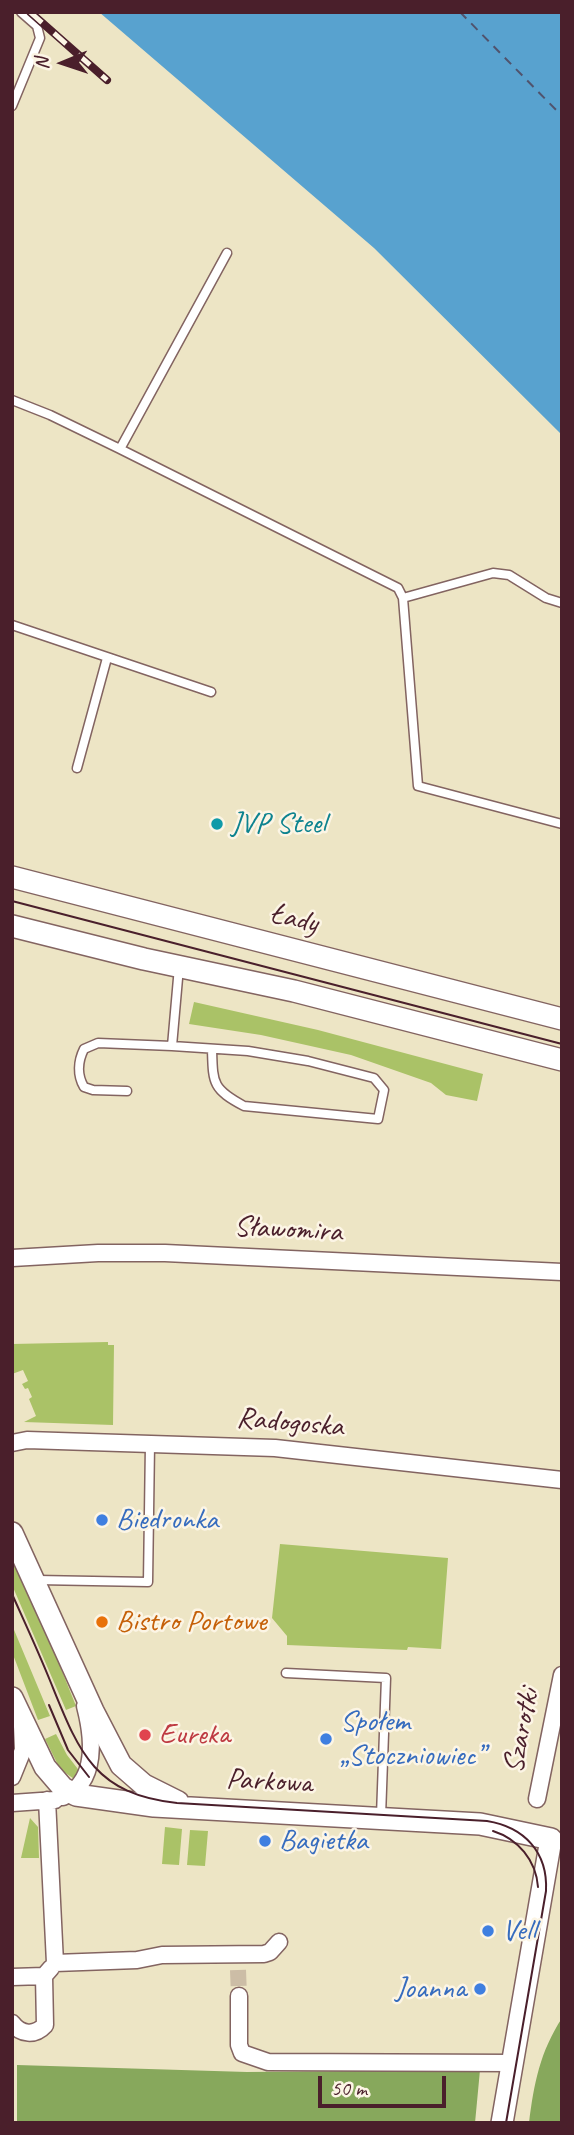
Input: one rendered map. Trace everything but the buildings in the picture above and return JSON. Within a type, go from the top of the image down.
[{"type":"street","name":"Łady","points":[[12,877],[562,1019]]},
{"type":"street","points":[[15,928],[305,994],[562,1060]]},
{"type":"street","name":"Sławomira","points":[[12,1258],[97,1253],[165,1253],[562,1272]]},
{"type":"street","name":"Radogoska","points":[[12,1443],[45,1440],[289,1449],[562,1480]]},
{"type":"street","points":[[12,1532],[114,1752],[126,1771],[154,1791],[177,1801],[218,1810]]},
{"type":"street","points":[[12,2022],[19,2031],[26,2033],[38,2031],[45,2025],[50,1969],[47,1800],[72,1793],[86,1778],[90,1749],[87,1713],[74,1666]]},
{"type":"street","name":"Szarotki","points":[[537,1799],[562,1675]]},
{"type":"street","points":[[14,1703],[45,1767],[63,1788],[100,1800]]},
{"type":"street","points":[[12,1777],[22,1755],[23,1741],[14,1703]]},
{"type":"street","name":"Parkowa","points":[[12,1803],[100,1800],[218,1810],[480,1824],[556,1841]]},
{"type":"street","points":[[502,2123],[556,1841]]},
{"type":"street","points":[[12,1977],[50,1969],[162,1955],[237,1962],[270,1952],[279,1942]]},
{"type":"street","points":[[239,1996],[239,2045],[242,2053],[268,2062],[513,2063]]},
{"type":"lane","points":[[12,106],[40,38],[37,26],[21,12]]},
{"type":"lane","points":[[120,449],[228,253]]},
{"type":"lane","points":[[12,400],[120,449],[398,588],[403,598],[418,786],[562,824]]},
{"type":"lane","points":[[403,598],[493,573],[509,575],[546,598],[562,603]]},
{"type":"lane","points":[[12,625],[211,692]]},
{"type":"lane","points":[[78,768],[107,658]]},
{"type":"lane","points":[[172,1046],[179,967]]},
{"type":"lane","points":[[127,1091],[93,1090],[84,1087],[80,1080],[79,1059],[84,1049],[98,1043],[172,1046],[248,1051],[308,1061],[374,1078],[384,1090],[378,1119],[244,1106],[224,1096],[213,1079],[212,1049]]},
{"type":"lane","points":[[34,1580],[148,1582],[150,1443]]},
{"type":"lane","points":[[286,1673],[386,1678],[381,1818]]},
{"type":"green space","points":[[194,1002],[318,1030],[483,1074],[477,1101],[446,1095],[431,1083],[351,1055],[261,1035],[189,1024]]},
{"type":"green space","points":[[108,1342],[108,1345],[114,1345],[113,1425],[24,1422],[36,1416],[29,1399],[32,1397],[28,1388],[25,1389],[22,1384],[28,1381],[23,1370],[12,1374],[12,1344]]},
{"type":"green space","points":[[280,1544],[448,1558],[441,1649],[287,1645],[287,1636],[272,1618]]},
{"type":"green space","points":[[12,1556],[76,1706],[66,1710],[12,1585]]},
{"type":"green space","points":[[12,1625],[50,1716],[38,1720],[12,1652]]},
{"type":"green space","points":[[56,1734],[81,1773],[74,1779],[60,1769],[45,1739]]},
{"type":"green space","points":[[30,1818],[38,1827],[39,1858],[21,1858]]},
{"type":"green space","points":[[165,1827],[182,1829],[179,1865],[162,1864]]},
{"type":"green space","points":[[190,1830],[208,1831],[205,1866],[187,1865]]},
{"type":"green space","points":[[562,2018],[562,2123],[529,2123],[539,2068],[548,2043]]},
{"type":"green space","points":[[17,2065],[247,2072],[480,2070],[475,2123],[17,2123]]},
{"type":"water","points":[[99,12],[562,12],[562,435],[374,248]]},
{"type":"ferry route","points":[[460,12],[562,116]]},
{"type":"tunnel","points":[[238,1970],[239,1996]]},
{"type":"tram line","points":[[12,901],[562,1044]]},
{"type":"tram line","points":[[12,1594],[81,1749],[93,1766],[126,1790],[177,1803],[487,1821],[512,1829],[531,1844],[543,1864],[546,1891],[506,2123]]},
{"type":"tram line","points":[[49,1705],[68,1750],[89,1777]]},
{"type":"tram line","points":[[493,1831],[510,1839],[524,1852],[534,1868],[538,1887]]},
{"type":"railway","points":[[30,12],[107,80]]},
{"type":"place","name":"JVP Steel","points":[[217,824]]},
{"type":"place","name":"Biedronka","points":[[102,1520]]},
{"type":"place","name":"Bistro Portowe","points":[[102,1622]]},
{"type":"place","name":"Eureka","points":[[145,1735]]},
{"type":"place","name":"Społem „Stoczniowiec”","points":[[326,1739]]},
{"type":"place","name":"Bagietka","points":[[265,1841]]},
{"type":"place","name":"Vell","points":[[488,1931]]},
{"type":"place","name":"Joanna","points":[[480,1989]]}]
